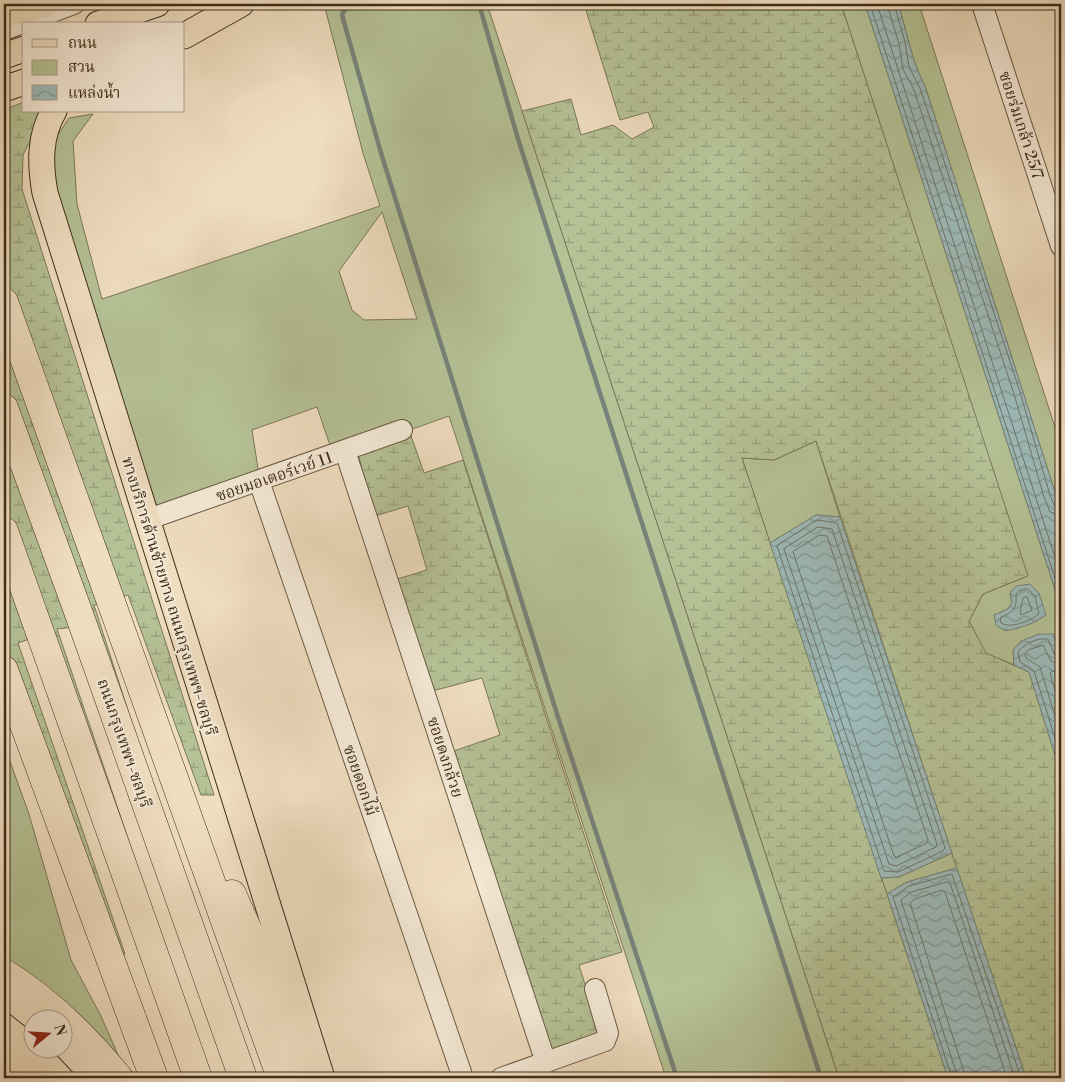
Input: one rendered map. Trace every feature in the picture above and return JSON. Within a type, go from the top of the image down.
[{"type":"highway","points":[[4,302],[281,1078]]},
{"type":"highway","name":"ถนนกรุงเทพฯ-ชลบุรี","points":[[4,408],[243,1078]]},
{"type":"highway","points":[[4,531],[198,1078]]},
{"type":"highway","points":[[4,670],[154,1078]]},
{"type":"highway","points":[[165,756],[259,955],[304,1078]]},
{"type":"highway","points":[[4,973],[62,1017],[100,1054],[119,1078]]},
{"type":"highway","points":[[268,1042],[273,1078]]},
{"type":"main road","points":[[4,15],[17,4]]},
{"type":"main road","points":[[4,15],[45,4]]},
{"type":"main road","points":[[185,24],[235,4]]},
{"type":"main road","points":[[185,35],[241,4]]},
{"type":"main road","points":[[104,22],[146,8]]},
{"type":"main road","points":[[4,56],[22,50]]},
{"type":"main road","points":[[4,89],[22,83]]},
{"type":"main road","name":"ทางบริการด้านซ้ายทาง ถนนกรุงเทพฯ-ชลบุรี","points":[[54,113],[42,145],[41,170],[44,193],[322,1078]]},
{"type":"main road","points":[[4,993],[25,1010]]},
{"type":"main road","points":[[72,1053],[96,1078]]},
{"type":"street","points":[[26,22],[74,4]]},
{"type":"street","name":"ซอยร่มเกล้า 25/7","points":[[982,4],[1061,246]]},
{"type":"street","points":[[4,30],[22,23]]},
{"type":"street","name":"ซอยมอเตอร์เวย์ 11","points":[[146,520],[402,430]]},
{"type":"street","name":"ซอยดงกล้วย","points":[[345,451],[546,1063]]},
{"type":"street","name":"ซอยดอกไม้","points":[[259,481],[462,1078]]},
{"type":"street","points":[[500,1078],[600,1044],[607,1039],[608,1033],[595,989]]},
{"type":"green space","points":[[335,4],[487,4],[839,1078],[666,1078],[449,416],[334,457],[317,407],[252,430],[261,488],[151,515],[52,200],[53,142],[69,118],[93,114],[73,141],[77,204],[102,299],[380,206],[363,153],[325,8]],"holes":[[[382,212],[417,319],[364,320],[352,310],[339,271]]]},
{"type":"green space","points":[[584,4],[841,4],[1028,576],[983,594],[969,621],[986,653],[1029,672],[1061,774],[1061,1078],[1026,1078],[816,441],[774,460],[742,458],[948,1078],[839,1078],[522,111],[571,99],[581,135],[613,125],[632,139],[654,127],[648,112],[620,120]]},
{"type":"green space","points":[[841,4],[865,4],[1061,608],[1061,660],[1053,634],[1013,650],[1014,665],[985,653],[969,621],[983,594],[1027,576]],"holes":[[[1016,586],[1018,629],[994,615],[1008,609],[1012,602],[1010,593]]]},
{"type":"green space","points":[[898,4],[919,4],[1061,446],[1061,511],[925,86],[913,56]]},
{"type":"green space","points":[[22,103],[22,112],[44,112],[23,155],[22,189],[214,795],[201,795],[128,595],[94,605],[160,810],[90,625],[57,629],[180,992],[49,632],[18,643],[125,954],[116,957],[4,643],[4,110]]},
{"type":"green space","points":[[409,430],[424,473],[463,460],[622,952],[579,965],[601,1036],[550,1054],[451,752],[500,735],[482,678],[432,691],[394,580],[427,570],[408,506],[375,516],[356,447]]},
{"type":"green space","points":[[816,441],[840,517],[816,515],[770,543],[742,458],[774,460]]},
{"type":"green space","points":[[4,745],[29,814],[71,960],[101,1016],[128,1078],[72,1027],[72,1010],[53,1010],[4,966]]},
{"type":"green space","points":[[952,853],[957,868],[907,882],[887,894],[881,878],[899,877]]},
{"type":"water","points":[[865,4],[898,4],[913,56],[925,86],[1061,511],[1061,608]]},
{"type":"water","points":[[816,515],[840,517],[952,853],[899,877],[881,878],[770,543]]},
{"type":"water","points":[[1030,584],[1039,593],[1046,615],[1027,625],[1005,631],[996,625],[994,615],[1008,609],[1012,602],[1010,593],[1016,586]]},
{"type":"water","points":[[1039,634],[1053,634],[1061,660],[1061,774],[1029,672],[1014,665],[1013,650],[1021,641]]},
{"type":"water","points":[[957,868],[1026,1078],[948,1078],[887,894],[907,882]]},
{"type":"waterway","points":[[361,4],[345,9],[342,15],[381,153],[557,714],[677,1078]]},
{"type":"waterway","points":[[479,4],[518,139],[821,1078]]}]
